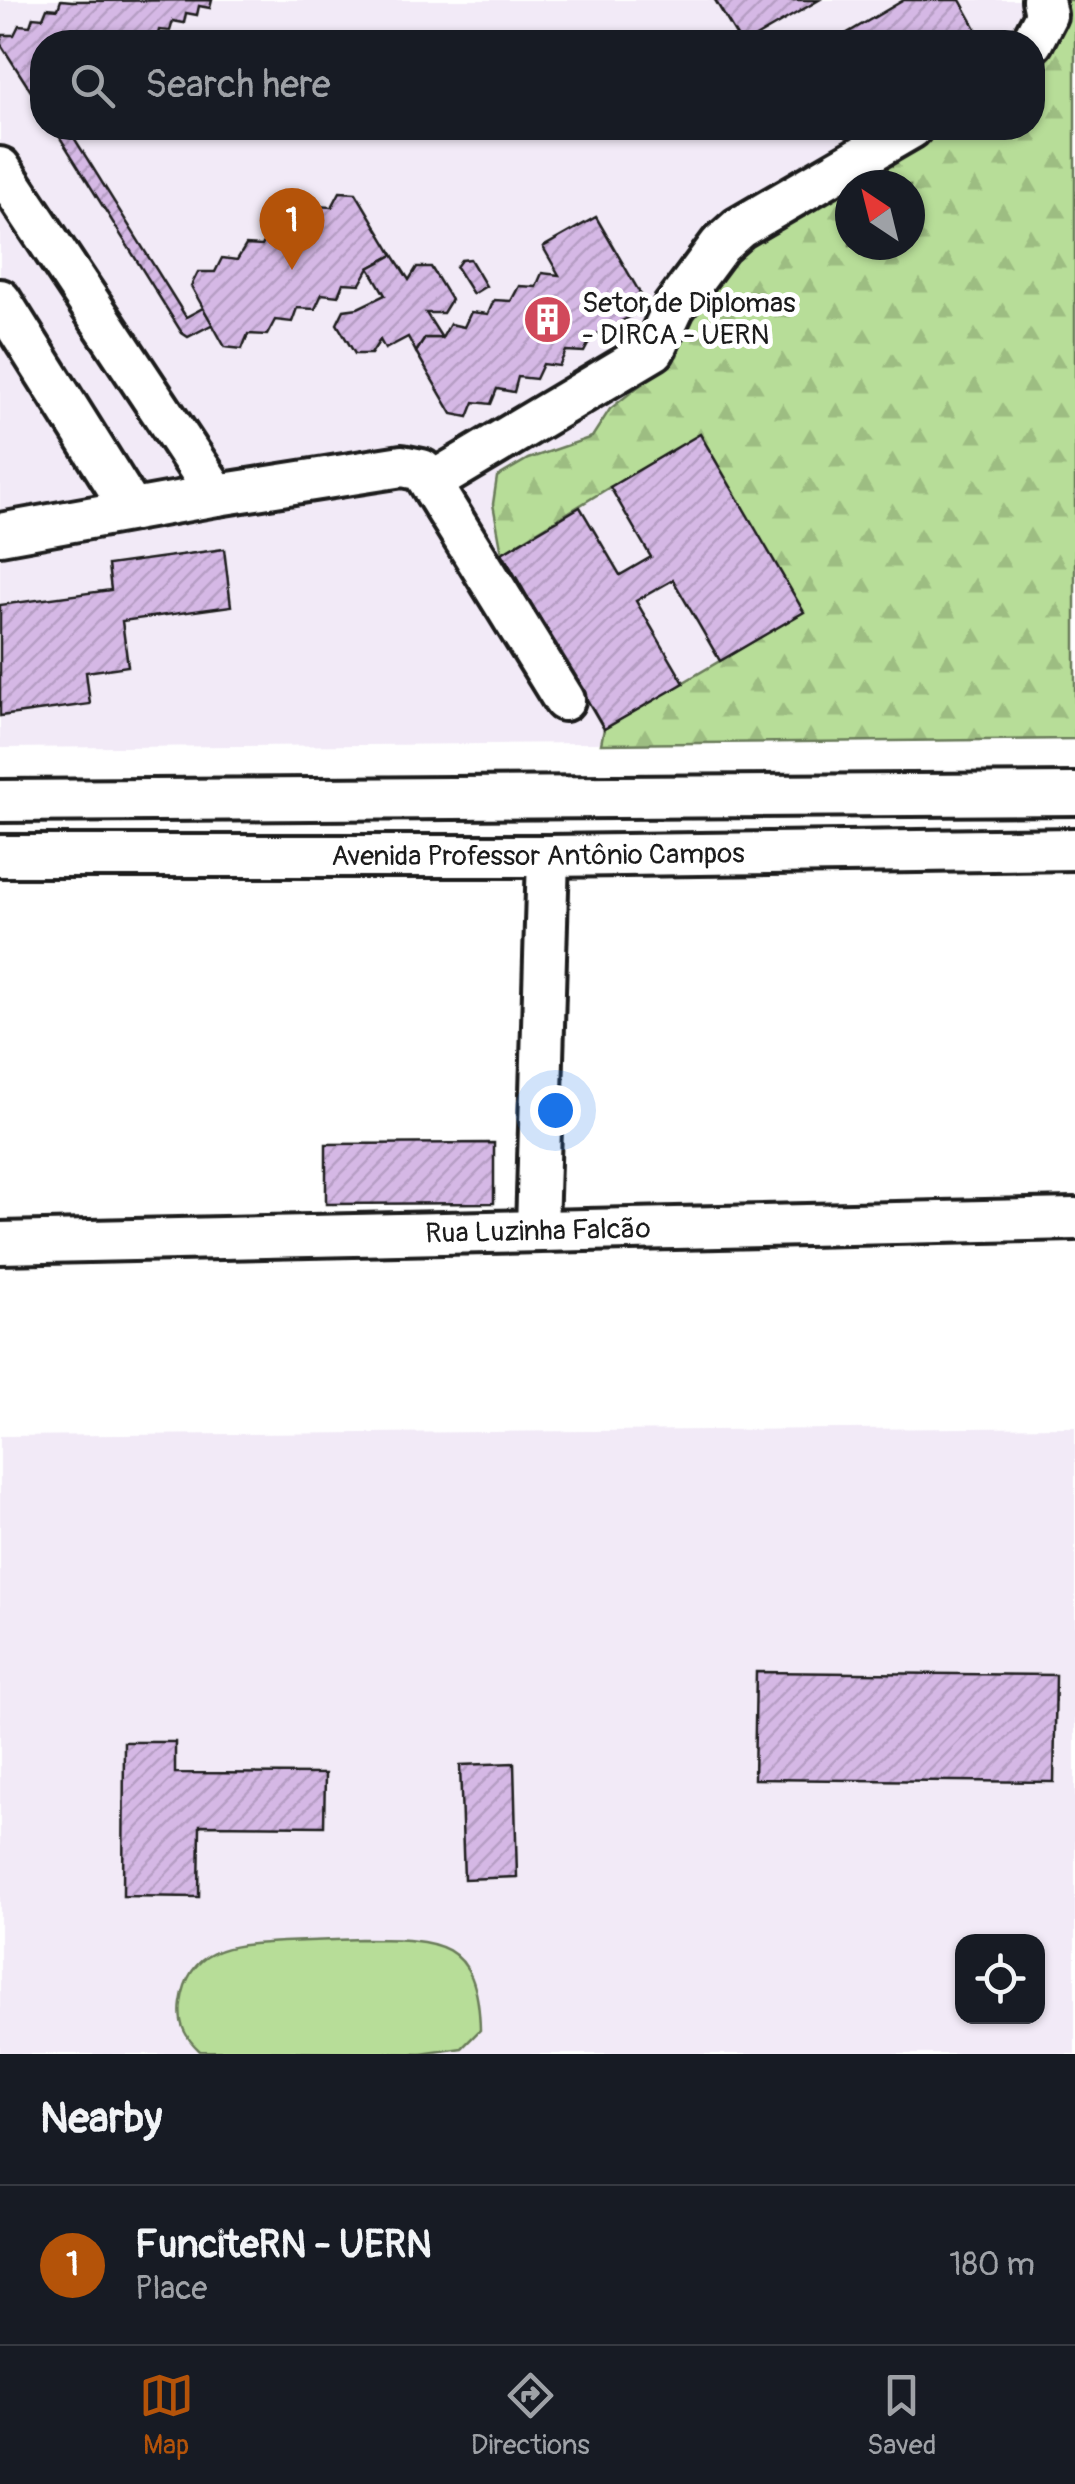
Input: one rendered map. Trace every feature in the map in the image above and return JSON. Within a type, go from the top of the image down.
[{"type":"street","points":[[1038,30],[1046,15],[1043,0]]},
{"type":"street","points":[[431,483],[654,350],[674,307],[720,245],[739,228],[890,140]]},
{"type":"street","points":[[0,168],[217,494]]},
{"type":"street","points":[[0,300],[132,510]]},
{"type":"street","points":[[0,534],[217,494],[402,466],[422,470],[564,700]]},
{"type":"street","points":[[972,848],[978,793]]},
{"type":"street","name":"Avenida Professor Antônio Campos","points":[[0,801],[1075,794]]},
{"type":"street","name":"Avenida Professor Antônio Campos","points":[[0,856],[548,856],[1074,843]]},
{"type":"street","points":[[537,1229],[548,856]]},
{"type":"street","name":"Rua Luzinha Falcão","points":[[0,1242],[1075,1219]]},
{"type":"shaded area","points":[[0,0],[1075,0],[1075,739],[0,748]]},
{"type":"shaded area","points":[[1075,1427],[1075,2054],[0,2054],[0,1436]]},
{"type":"green space","points":[[1050,0],[1075,0],[1075,739],[601,744],[604,729],[803,612],[610,487],[502,553],[493,504],[497,477],[528,459],[592,437],[610,409],[677,356],[694,307],[731,250],[835,184],[835,260],[925,260],[925,170],[860,170],[913,140],[1045,140],[1045,30],[1040,30]]},
{"type":"green space","points":[[412,1940],[449,1950],[472,1977],[480,2030],[462,2048],[421,2054],[200,2051],[187,2035],[181,2003],[186,1984],[204,1959],[248,1944]]},
{"type":"building","points":[[61,0],[212,0],[210,8],[199,6],[197,15],[186,13],[184,23],[173,21],[170,30],[30,30],[30,90],[0,43],[3,35],[14,35],[19,25],[30,26],[33,17],[43,18],[47,8],[58,9]]},
{"type":"building","points":[[715,0],[819,0],[768,30],[733,30]]},
{"type":"building","points":[[904,0],[960,0],[977,30],[853,30]]},
{"type":"building","points":[[61,140],[75,140],[186,317],[203,308],[213,324],[188,337]]},
{"type":"building","points":[[340,192],[356,193],[393,255],[369,268],[360,284],[343,283],[338,296],[322,294],[315,309],[297,308],[292,322],[275,320],[267,335],[248,334],[242,349],[225,347],[191,286],[198,272],[215,272],[222,258],[237,260],[246,245],[262,246],[269,232],[285,233],[293,219],[308,220],[315,206],[332,207]]},
{"type":"building","name":"Setor de Diplomas - DIRCA - UERN","points":[[596,217],[648,307],[592,337],[584,352],[566,351],[559,366],[543,364],[536,379],[518,377],[514,392],[497,389],[491,404],[474,402],[468,417],[452,414],[416,352],[425,338],[442,338],[450,324],[464,327],[471,312],[488,314],[494,300],[511,301],[519,286],[536,287],[542,273],[559,275],[543,247]]},
{"type":"building","points":[[393,255],[409,280],[417,267],[431,267],[451,300],[443,313],[426,313],[442,338],[425,338],[416,352],[408,337],[385,349],[380,340],[371,354],[355,354],[337,324],[344,310],[385,295],[369,268]]},
{"type":"building","points":[[470,259],[486,286],[473,294],[456,267],[461,260]]},
{"type":"building","points":[[700,434],[804,612],[720,661],[673,580],[636,601],[684,683],[604,729],[502,553],[580,507],[620,575],[651,557],[610,487]]},
{"type":"building","points":[[224,549],[231,606],[122,621],[128,666],[86,672],[90,704],[0,716],[0,605],[111,590],[108,565]]},
{"type":"building","points":[[494,1143],[494,1203],[326,1204],[326,1144]]},
{"type":"building","points":[[756,1672],[1056,1675],[1054,1782],[754,1779]]},
{"type":"building","points":[[124,1742],[175,1742],[175,1773],[325,1774],[324,1826],[200,1825],[199,1897],[123,1896]]},
{"type":"building","points":[[514,1763],[517,1877],[464,1879],[460,1765]]},
{"type":"place","name":"FunciteRN - UERN","points":[[292,270]]},
{"type":"place","name":"Setor de Diplomas - DIRCA - UERN","points":[[547,319]]}]
